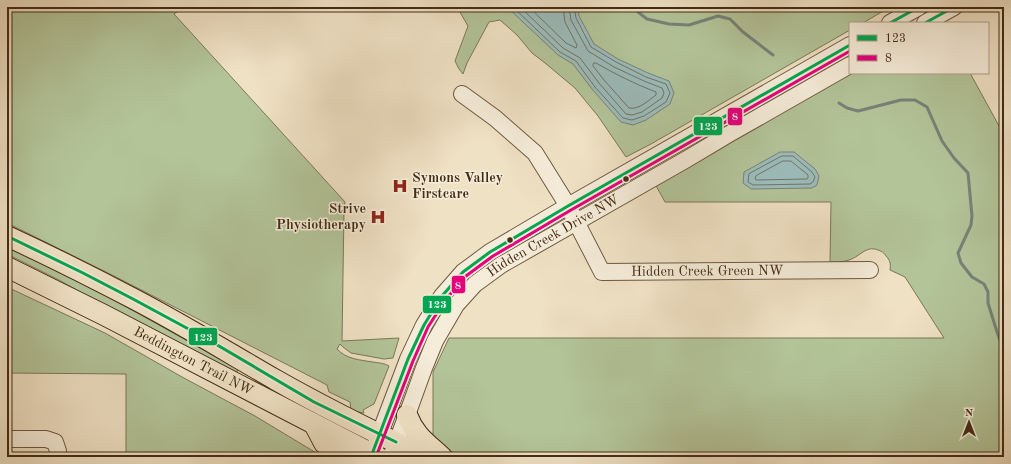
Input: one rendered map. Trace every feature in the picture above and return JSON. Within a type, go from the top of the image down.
[{"type":"main road","name":"Beddington Trail NW","points":[[7,236],[135,299],[207,339],[332,411],[381,450]]},
{"type":"main road","name":"Beddington Trail NW","points":[[7,267],[104,315],[314,424],[381,450],[426,457]]},
{"type":"main road","points":[[407,415],[412,427],[419,436],[442,457]]},
{"type":"main road","points":[[314,424],[324,443],[342,457]]},
{"type":"street","points":[[892,22],[919,7]]},
{"type":"street","points":[[927,22],[954,7]]},
{"type":"street","name":"Hidden Creek Drive NW","points":[[381,450],[408,359],[424,325],[442,296],[463,272],[490,252],[568,206],[849,46]]},
{"type":"street","name":"Hidden Creek Drive NW","points":[[381,450],[407,415],[435,341],[456,304],[475,284],[501,265],[849,66]]},
{"type":"street","points":[[462,94],[495,118],[535,153],[568,206],[576,222]]},
{"type":"street","points":[[677,144],[688,159]]},
{"type":"street","name":"Hidden Creek Green NW","points":[[576,222],[602,272],[870,270]]},
{"type":"street","points":[[463,272],[475,284]]},
{"type":"street","points":[[7,439],[46,439],[55,442],[58,457]]},
{"type":"green space","points":[[7,7],[184,7],[174,14],[345,202],[342,341],[399,338],[393,358],[384,359],[351,353],[340,344],[337,349],[345,355],[363,361],[381,363],[389,366],[374,404],[363,410],[364,413],[351,411],[350,402],[329,392],[327,385],[7,223]]},
{"type":"green space","points":[[457,7],[890,7],[865,22],[849,22],[849,31],[626,157],[598,116],[575,88],[532,53],[517,35],[500,20],[489,22],[467,63],[463,74],[455,61],[468,26]]},
{"type":"green space","points":[[849,74],[971,74],[1004,135],[1004,457],[462,457],[433,442],[433,372],[449,338],[944,338],[905,277],[890,270],[889,261],[883,252],[875,249],[868,249],[849,260],[842,262],[830,262],[831,202],[665,202],[655,184]]},
{"type":"green space","points":[[7,247],[96,290],[238,369],[236,374],[175,346],[59,280],[7,254]]},
{"type":"green space","points":[[7,287],[105,333],[182,377],[255,416],[323,457],[126,457],[126,374],[7,373]]},
{"type":"water","points":[[507,7],[578,7],[579,16],[594,44],[618,59],[669,81],[674,93],[670,104],[646,120],[633,125],[621,122],[592,89],[573,64],[558,55]]},
{"type":"water","points":[[780,152],[794,152],[815,169],[819,176],[817,185],[812,188],[751,189],[743,183],[744,172]]},
{"type":"waterway","points":[[637,7],[638,12],[647,19],[669,24],[689,25],[718,16],[730,19],[743,32],[773,55]]},
{"type":"waterway","points":[[839,103],[847,108],[858,111],[901,100],[915,100],[927,107],[942,141],[954,158],[968,173],[972,216],[971,225],[958,253],[961,263],[972,277],[984,284],[988,292],[988,303],[1004,351]]},
{"type":"transit line","name":"123","points":[[892,22],[919,7]]},
{"type":"transit line","name":"123","points":[[927,22],[954,7]]},
{"type":"transit line","name":"123","points":[[372,454],[408,359],[424,325],[442,296],[463,272],[490,252],[568,206],[849,46]]},
{"type":"transit line","name":"8","points":[[376,457],[413,361],[428,327],[446,299],[466,276],[493,256],[571,210],[849,52]]},
{"type":"transit line","name":"123","points":[[7,236],[133,299],[207,339],[314,402],[396,442]]},
{"type":"place","name":"Symons Valley Firstcare","points":[[400,186]]},
{"type":"place","name":"Strive Physiotherapy","points":[[378,217]]}]
